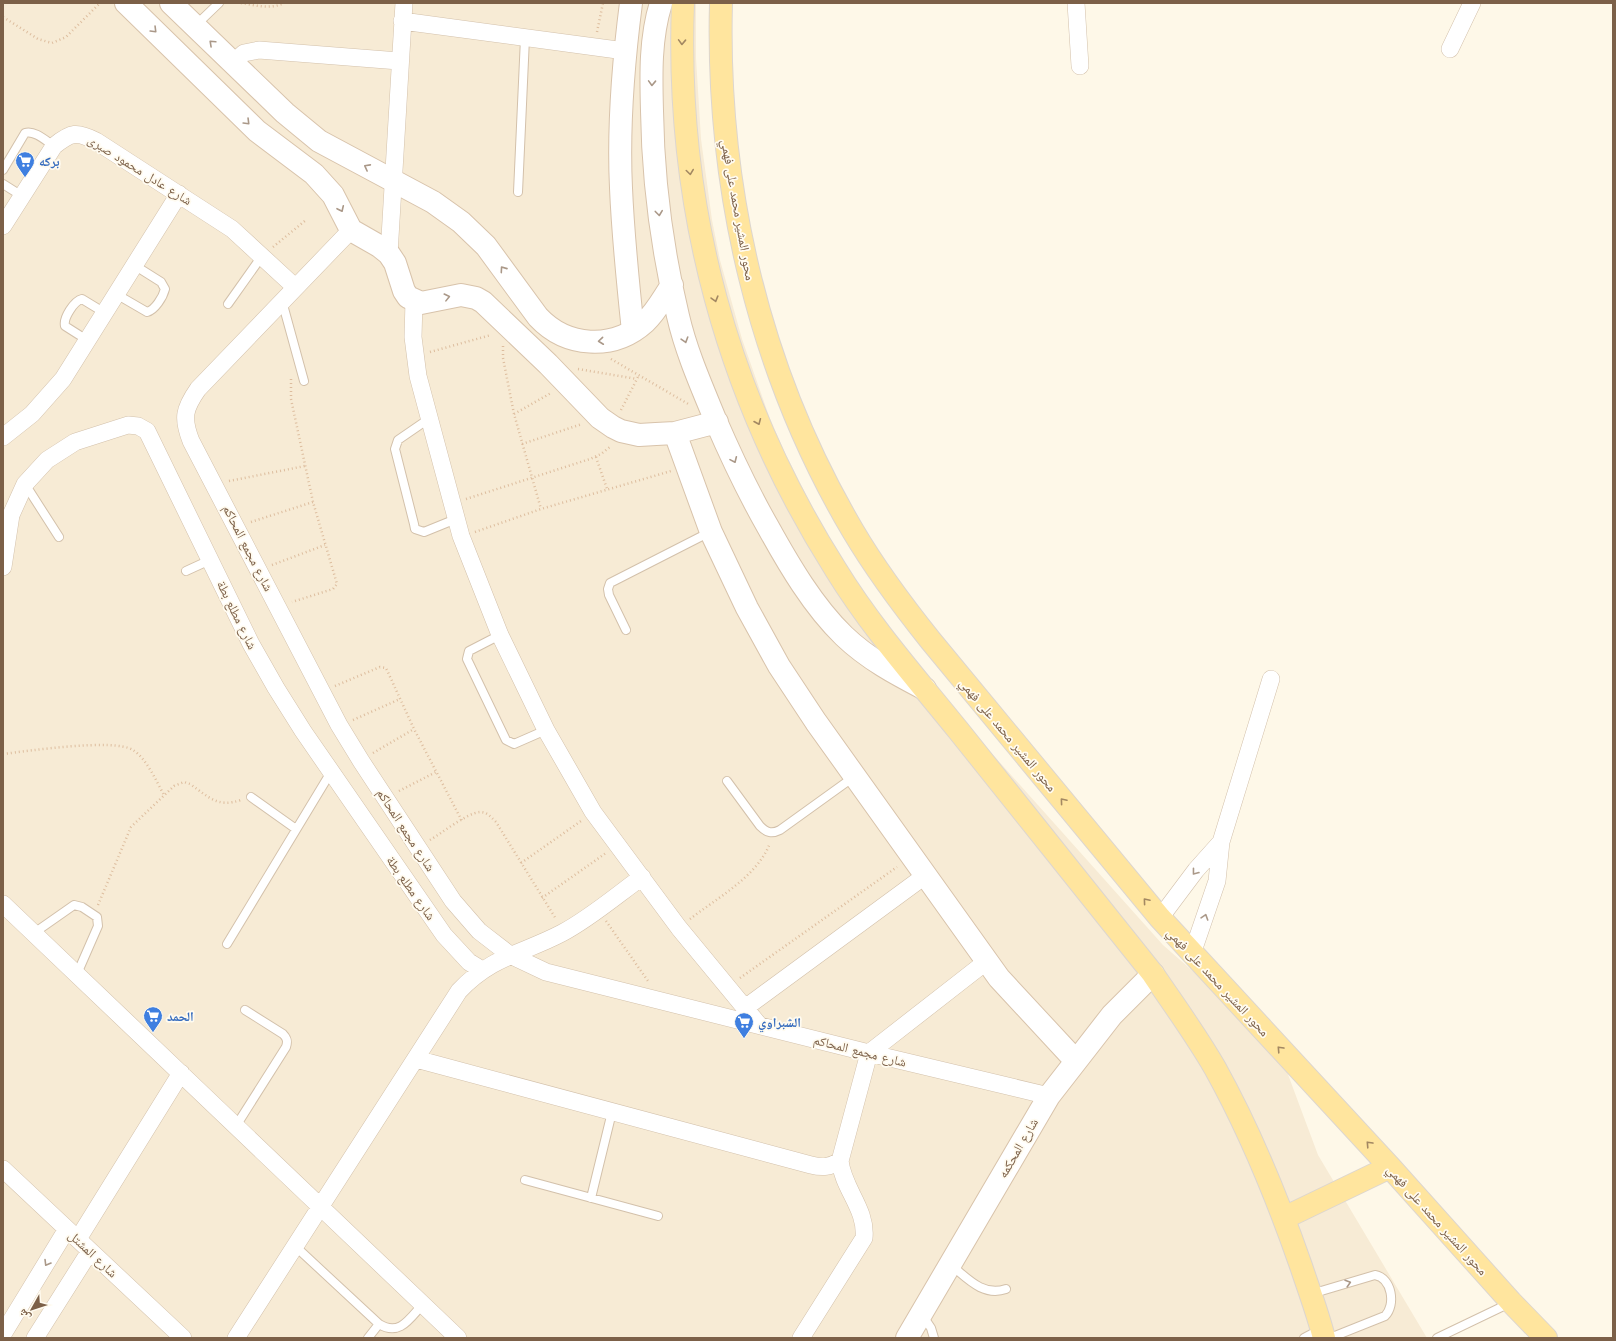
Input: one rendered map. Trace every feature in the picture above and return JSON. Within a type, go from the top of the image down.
[{"type":"main road","points":[[683,3],[681,57],[685,133],[695,208],[711,283],[739,373],[775,460],[815,536],[861,608],[1153,974],[1185,1019],[1214,1067],[1264,1166],[1284,1218],[1310,1294],[1320,1336]]},
{"type":"main road","name":"محور المشير محمد على فهمي","points":[[721,3],[721,89],[725,139],[740,234],[750,279],[769,346],[793,411],[812,454],[854,532],[903,606],[1160,918],[1390,1168],[1536,1331]]},
{"type":"main road","points":[[1284,1218],[1390,1168]]},
{"type":"street","points":[[126,3],[257,132],[303,164],[333,195],[351,230],[379,246],[389,254],[395,263],[404,291],[414,301],[428,302],[452,295],[468,296],[483,302],[508,329],[548,364],[611,425],[639,435],[675,433],[716,421]]},
{"type":"street","points":[[171,3],[286,113],[318,141],[448,212],[474,234],[496,260],[547,328],[572,339],[599,342],[617,339],[633,331],[655,311],[672,285]]},
{"type":"street","points":[[389,254],[399,61],[404,3]]},
{"type":"street","points":[[631,3],[625,51],[620,119],[621,188],[633,331]]},
{"type":"street","points":[[661,3],[653,37],[652,124],[660,221],[672,285],[686,346],[716,421],[748,489],[779,547],[829,619],[843,635],[871,659],[925,689]]},
{"type":"street","points":[[1076,3],[1080,66]]},
{"type":"street","points":[[1450,49],[1472,3]]},
{"type":"street","points":[[402,21],[625,51]]},
{"type":"street","points":[[233,63],[244,53],[258,50],[399,61]]},
{"type":"street","name":"شارع عادل محمود صبرى","points":[[3,226],[54,146],[66,136],[82,134],[96,141],[232,229],[295,287]]},
{"type":"street","points":[[303,164],[318,141]]},
{"type":"street","points":[[3,437],[32,414],[63,379],[179,194]]},
{"type":"street","name":"شارع مجمع المحاكم","points":[[351,230],[198,389],[187,404],[185,423],[191,441],[260,570],[339,725],[453,901],[479,931],[510,955],[546,972],[869,1053],[1049,1096]]},
{"type":"street","points":[[414,301],[414,357],[461,536],[500,635],[546,730],[593,812],[616,846],[642,877],[679,928],[759,1025]]},
{"type":"street","points":[[508,329],[530,307]]},
{"type":"street","name":"شارع مطلع بطة","points":[[3,567],[11,515],[25,484],[47,460],[75,442],[128,425],[138,426],[147,431],[252,644],[276,688],[331,772],[444,935],[469,962],[482,970]]},
{"type":"street","points":[[675,433],[711,532],[747,608],[780,666],[816,722],[987,961],[1012,993],[1076,1060]]},
{"type":"street","points":[[1192,954],[1217,881],[1221,842],[1271,679]]},
{"type":"street","points":[[1160,918],[1196,870],[1221,842]]},
{"type":"street","points":[[745,1008],[926,875]]},
{"type":"street","points":[[236,1338],[459,991],[482,970],[510,955],[538,945],[564,932],[642,877]]},
{"type":"street","points":[[4,900],[34,933],[458,1338]]},
{"type":"street","points":[[801,1338],[864,1238],[865,1226],[842,1172],[840,1160],[869,1053],[987,961]]},
{"type":"street","name":"شارع المحكمه","points":[[907,1338],[1049,1096],[1112,1015],[1153,974]]},
{"type":"street","points":[[416,1059],[822,1168],[832,1166],[840,1160]]},
{"type":"street","points":[[3,1334],[78,1240],[180,1073]]},
{"type":"street","name":"شارع المشتل","points":[[3,1170],[179,1337]]},
{"type":"street","points":[[35,1338],[78,1240]]},
{"type":"lane","points":[[194,26],[219,3]]},
{"type":"lane","points":[[518,192],[525,38]]},
{"type":"lane","points":[[3,170],[25,133],[30,132],[54,146]]},
{"type":"lane","points":[[3,184],[22,196]]},
{"type":"lane","points":[[228,304],[262,256]]},
{"type":"lane","points":[[116,294],[147,312],[150,312],[164,292],[163,285],[134,265]]},
{"type":"lane","points":[[87,340],[65,326],[65,320],[76,302],[82,299],[104,313]]},
{"type":"lane","points":[[282,301],[304,381]]},
{"type":"lane","points":[[430,418],[395,444],[415,529],[424,532],[454,511]]},
{"type":"lane","points":[[25,484],[58,537]]},
{"type":"lane","points":[[626,630],[609,595],[608,589],[610,583],[711,532]]},
{"type":"lane","points":[[186,571],[210,560]]},
{"type":"lane","points":[[500,635],[469,651],[467,659],[506,740],[514,744],[546,730]]},
{"type":"lane","points":[[227,944],[331,772]]},
{"type":"lane","points":[[727,781],[760,826],[766,832],[773,833],[780,830],[855,775]]},
{"type":"lane","points":[[251,797],[296,829]]},
{"type":"lane","points":[[34,933],[74,905],[78,905],[94,914],[99,921],[98,926],[77,974]]},
{"type":"lane","points":[[236,1126],[288,1042],[283,1034],[245,1010]]},
{"type":"lane","points":[[591,1198],[612,1112]]},
{"type":"lane","points":[[525,1180],[658,1216]]},
{"type":"lane","points":[[295,1246],[387,1329],[396,1329],[403,1325],[423,1304]]},
{"type":"lane","points":[[950,1264],[982,1289],[995,1292],[1006,1289]]},
{"type":"lane","points":[[1310,1294],[1375,1275],[1380,1276],[1386,1282],[1392,1301],[1389,1312],[1385,1316],[1320,1336]]},
{"type":"lane","points":[[1437,1338],[1511,1302]]},
{"type":"lane","points":[[921,1313],[931,1328],[934,1338]]},
{"type":"lane","points":[[368,1338],[380,1324]]},
{"type":"path","points":[[3,17],[45,42],[52,43],[66,37],[100,3]]},
{"type":"path","points":[[241,3],[267,7],[275,7],[284,3]]},
{"type":"path","points":[[594,47],[603,3]]},
{"type":"path","points":[[262,256],[306,220]]},
{"type":"path","points":[[414,357],[508,329]]},
{"type":"path","points":[[508,329],[502,347],[503,358],[514,414],[541,508]]},
{"type":"path","points":[[608,356],[716,421]]},
{"type":"path","points":[[278,607],[336,587],[337,581],[325,545],[314,502],[291,399],[290,385],[293,371],[299,359]]},
{"type":"path","points":[[548,364],[637,379]]},
{"type":"path","points":[[454,511],[532,478],[596,456],[608,448],[611,425],[639,375]]},
{"type":"path","points":[[514,414],[567,384]]},
{"type":"path","points":[[522,444],[611,425]]},
{"type":"path","points":[[596,456],[607,490]]},
{"type":"path","points":[[215,484],[306,466]]},
{"type":"path","points":[[461,536],[541,508],[686,466]]},
{"type":"path","points":[[237,526],[314,502]]},
{"type":"path","points":[[260,570],[325,545]]},
{"type":"path","points":[[321,692],[383,667],[388,671],[414,729],[462,821]]},
{"type":"path","points":[[339,725],[400,699]]},
{"type":"path","points":[[361,761],[414,729]]},
{"type":"path","points":[[3,754],[70,746],[126,747],[140,755],[164,794]]},
{"type":"path","points":[[385,798],[436,772]]},
{"type":"path","points":[[94,914],[126,834],[136,820],[174,786],[184,782],[221,804],[232,803],[251,797]]},
{"type":"path","points":[[418,848],[473,814],[481,812],[490,815],[496,822],[564,932]]},
{"type":"path","points":[[522,864],[593,812]]},
{"type":"path","points":[[679,928],[758,864],[767,849],[773,833]]},
{"type":"path","points":[[542,898],[616,846]]},
{"type":"path","points":[[728,987],[912,856]]},
{"type":"path","points":[[598,909],[662,1001]]},
{"type":"shaded area","points":[[3,3],[696,3],[696,58],[701,139],[712,220],[720,260],[742,339],[769,416],[785,453],[822,526],[842,562],[911,663],[1163,945],[1277,1045],[1318,1155],[1427,1338],[3,1338]]},
{"type":"place","name":"بركه","points":[[25,178]]},
{"type":"place","name":"الحمد","points":[[153,1033]]},
{"type":"place","name":"الشبراوي","points":[[744,1039]]}]
